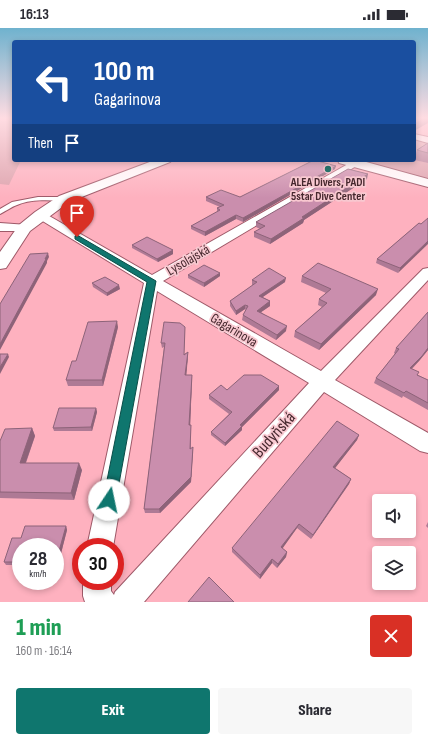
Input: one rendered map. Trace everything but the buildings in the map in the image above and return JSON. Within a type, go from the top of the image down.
[{"type":"main road","points":[[349,162],[428,183]]},
{"type":"street","points":[[0,264],[24,228],[64,199],[161,162]]},
{"type":"street","name":"Lysolajská","points":[[102,538],[152,281],[349,162]]},
{"type":"street","name":"Gagarinova","points":[[40,215],[428,444]]},
{"type":"street","points":[[0,227],[24,228]]},
{"type":"street","name":"Budyňská","points":[[125,602],[322,382],[428,272]]},
{"type":"street","points":[[97,590],[97,596],[102,602]]},
{"type":"lane","points":[[0,212],[8,205],[22,201],[43,198],[64,199]]},
{"type":"shaded area","points":[[0,145],[12,145],[12,162],[20,162],[9,185],[0,184]]},
{"type":"shaded area","points":[[416,145],[428,145],[428,150],[416,159]]},
{"type":"shaded area","points":[[416,160],[428,163],[428,182],[356,162],[416,162]]},
{"type":"place","name":"ALEA Divers, PADI 5star Dive Center","points":[[328,169]]},
{"type":"route","points":[[77,237],[152,281],[109,500]]}]
